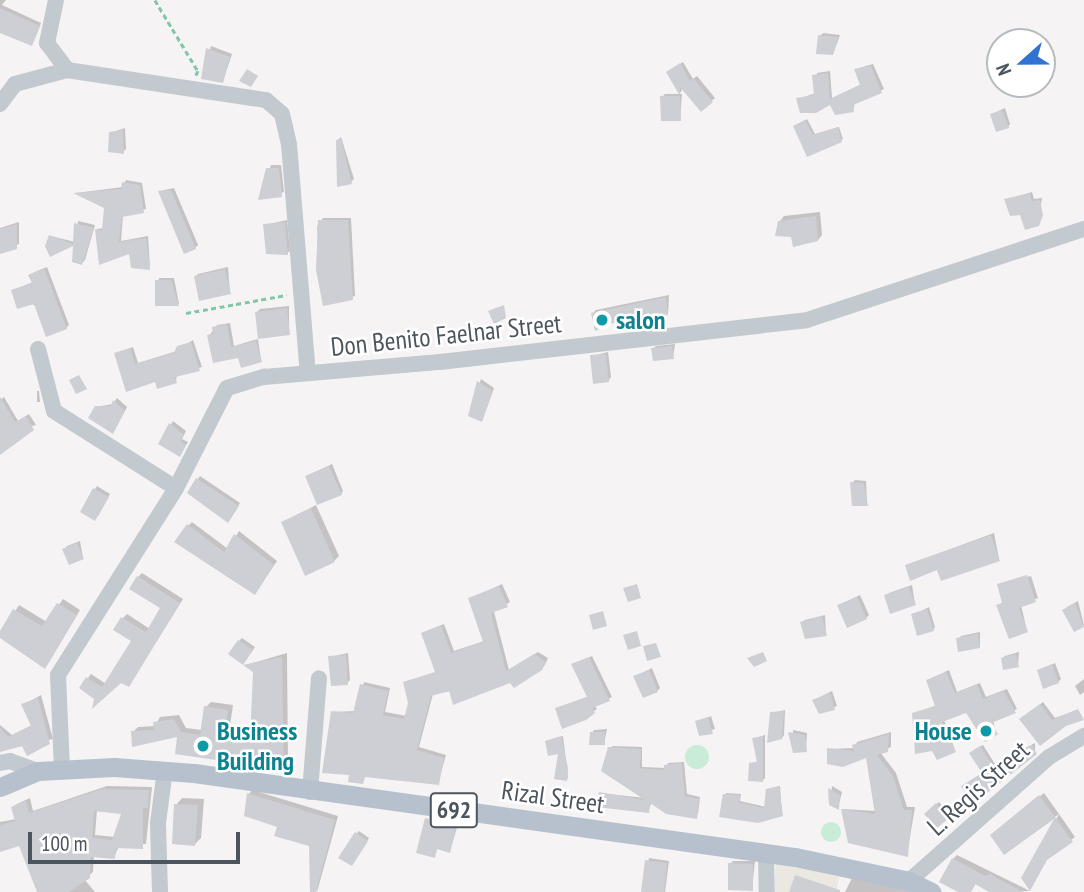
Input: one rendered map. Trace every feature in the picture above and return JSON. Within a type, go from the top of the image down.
[{"type":"main road","name":"Rizal Street","points":[[0,787],[38,771],[165,770],[765,853],[909,881],[932,892]]},
{"type":"street","points":[[56,0],[47,43],[67,70]]},
{"type":"street","points":[[0,104],[15,84],[67,70],[266,100],[282,114],[289,144],[308,373]]},
{"type":"street","name":"Don Benito Faelnar Street","points":[[62,770],[58,675],[176,488],[227,388],[264,377],[807,320],[1084,229]]},
{"type":"street","points":[[38,349],[54,411],[176,488]]},
{"type":"street","points":[[310,792],[319,678]]},
{"type":"street","name":"L. Regis Street","points":[[909,881],[1049,757],[1084,736]]},
{"type":"street","points":[[0,763],[10,761],[38,771]]},
{"type":"street","points":[[160,892],[158,823],[165,770]]},
{"type":"street","points":[[765,853],[767,892]]},
{"type":"path","points":[[155,0],[198,71],[191,89]]},
{"type":"path","points":[[186,313],[300,293]]},
{"type":"shaded area","points":[[776,860],[839,877],[836,892],[774,892]]},
{"type":"green space","points":[[697,745],[705,749],[709,757],[705,765],[697,769],[689,765],[685,757],[689,749]]},
{"type":"green space","points":[[831,822],[838,825],[841,832],[838,839],[831,842],[824,839],[821,832],[824,825]]},
{"type":"building","points":[[0,8],[40,26],[32,46],[0,33]]},
{"type":"building","points":[[818,35],[838,37],[833,55],[816,54]]},
{"type":"building","points":[[206,48],[230,57],[223,83],[201,79]]},
{"type":"building","points":[[680,63],[690,81],[693,78],[713,102],[701,112],[680,87],[680,96],[666,72]]},
{"type":"building","points":[[871,66],[882,93],[853,105],[854,112],[835,115],[830,105],[816,113],[800,113],[796,98],[814,95],[812,75],[828,73],[830,99],[860,85],[854,69]]},
{"type":"building","points":[[247,69],[258,76],[251,87],[239,81]]},
{"type":"building","points":[[660,96],[680,96],[681,121],[661,121]]},
{"type":"building","points":[[1002,110],[1009,128],[996,132],[990,114]]},
{"type":"building","points":[[805,120],[813,135],[838,127],[842,142],[807,157],[793,126]]},
{"type":"building","points":[[123,130],[124,154],[108,152],[109,132]]},
{"type":"building","points":[[341,139],[352,184],[337,187],[336,140]]},
{"type":"building","points":[[266,168],[279,168],[282,197],[258,200]]},
{"type":"building","points":[[122,182],[140,185],[144,213],[122,217],[119,242],[146,238],[150,270],[131,268],[129,254],[99,265],[95,229],[102,230],[104,208],[73,193],[121,189]]},
{"type":"building","points":[[171,190],[196,249],[184,254],[158,191]]},
{"type":"building","points":[[1030,193],[1032,201],[1040,200],[1043,215],[1039,226],[1025,230],[1020,215],[1010,216],[1004,199]]},
{"type":"building","points":[[816,216],[818,241],[793,247],[791,237],[775,236],[778,221]]},
{"type":"building","points":[[318,220],[348,220],[353,300],[323,306],[316,270]]},
{"type":"building","points":[[285,222],[288,255],[266,254],[263,224]]},
{"type":"building","points":[[74,223],[94,228],[82,265],[72,262],[73,246],[50,257],[45,246],[49,235],[73,244]]},
{"type":"building","points":[[17,224],[17,249],[0,254],[0,229]]},
{"type":"building","points":[[44,268],[67,329],[46,337],[34,304],[17,309],[11,290],[32,283],[28,275]]},
{"type":"building","points":[[225,269],[231,294],[199,301],[194,276]]},
{"type":"building","points":[[155,280],[171,280],[179,306],[155,306]]},
{"type":"building","points":[[666,297],[668,315],[613,323],[595,331],[591,313]]},
{"type":"building","points":[[504,305],[506,318],[494,324],[488,311]]},
{"type":"building","points":[[287,308],[290,335],[258,339],[255,312]]},
{"type":"building","points":[[227,324],[231,347],[256,341],[262,362],[241,368],[238,358],[213,363],[207,335],[213,334],[212,327]]},
{"type":"building","points":[[191,342],[200,371],[175,377],[177,383],[157,389],[155,382],[126,392],[114,353],[130,348],[135,364],[174,353],[177,346]]},
{"type":"building","points":[[672,346],[674,359],[653,361],[651,348]]},
{"type":"building","points":[[606,354],[609,382],[593,384],[590,355]]},
{"type":"building","points":[[79,375],[87,389],[76,394],[69,380]]},
{"type":"building","points":[[477,381],[493,391],[482,422],[468,416]]},
{"type":"building","points":[[0,397],[15,422],[26,416],[34,430],[0,455]]},
{"type":"building","points":[[113,400],[125,411],[113,434],[88,418],[95,406],[111,406]]},
{"type":"building","points":[[169,423],[184,435],[181,442],[186,445],[180,457],[158,444]]},
{"type":"building","points":[[329,466],[342,495],[317,505],[305,476]]},
{"type":"building","points":[[196,478],[239,506],[228,523],[187,493]]},
{"type":"building","points":[[850,482],[864,483],[868,506],[852,506]]},
{"type":"building","points":[[93,488],[109,497],[95,521],[80,512]]},
{"type":"building","points":[[311,508],[335,562],[305,576],[281,522]]},
{"type":"building","points":[[187,524],[224,552],[234,534],[274,565],[255,595],[174,542]]},
{"type":"building","points":[[991,535],[1000,561],[941,581],[937,570],[910,581],[905,565]]},
{"type":"building","points":[[77,543],[84,559],[69,565],[62,549]]},
{"type":"building","points":[[1027,575],[1036,602],[1019,608],[1028,632],[1009,639],[996,605],[1002,603],[997,584]]},
{"type":"building","points":[[137,576],[180,603],[129,687],[121,683],[92,709],[94,699],[79,688],[86,677],[102,687],[131,641],[113,630],[121,617],[146,632],[160,608],[129,589]]},
{"type":"building","points":[[637,584],[641,598],[628,602],[623,588]]},
{"type":"building","points":[[499,586],[508,607],[491,613],[506,671],[534,654],[546,662],[542,670],[514,688],[510,683],[453,705],[449,691],[431,696],[417,750],[444,758],[439,785],[365,777],[363,784],[348,782],[349,775],[322,773],[331,711],[353,713],[360,684],[388,691],[383,715],[404,719],[408,703],[403,682],[435,672],[421,633],[441,625],[451,653],[483,642],[468,598]]},
{"type":"building","points":[[909,587],[916,605],[890,614],[884,595]]},
{"type":"building","points":[[857,597],[867,619],[847,628],[837,605]]},
{"type":"building","points":[[57,603],[77,615],[45,669],[0,638],[0,631],[13,609],[42,626]]},
{"type":"building","points":[[1075,603],[1084,627],[1074,632],[1062,610]]},
{"type":"building","points":[[927,609],[934,631],[917,636],[911,614]]},
{"type":"building","points":[[603,611],[607,626],[593,630],[589,615]]},
{"type":"building","points":[[822,616],[827,636],[805,639],[800,622]]},
{"type":"building","points":[[637,631],[641,646],[628,650],[623,635]]},
{"type":"building","points":[[978,634],[980,648],[958,652],[956,638]]},
{"type":"building","points":[[238,640],[253,650],[243,665],[228,654]]},
{"type":"building","points":[[656,643],[661,657],[647,661],[643,646]]},
{"type":"building","points":[[763,652],[767,661],[754,667],[747,658]]},
{"type":"building","points":[[1016,654],[1019,667],[1003,670],[1001,658]]},
{"type":"building","points":[[346,655],[348,685],[331,686],[328,656]]},
{"type":"building","points":[[282,657],[284,770],[175,754],[177,737],[132,747],[131,731],[154,730],[153,722],[174,719],[181,732],[200,735],[204,706],[228,710],[224,738],[250,741],[253,672],[243,665]]},
{"type":"building","points":[[589,657],[610,701],[592,708],[595,713],[586,720],[562,729],[555,708],[587,697],[571,664]]},
{"type":"building","points":[[1052,664],[1059,683],[1043,689],[1037,670]]},
{"type":"building","points":[[649,670],[658,692],[643,698],[633,676]]},
{"type":"building","points":[[946,672],[955,693],[977,684],[983,699],[1004,691],[1016,713],[991,723],[998,734],[985,742],[966,713],[942,722],[956,752],[937,760],[932,751],[915,754],[912,713],[935,706],[926,680]]},
{"type":"building","points":[[830,693],[835,710],[819,714],[812,700]]},
{"type":"building","points":[[38,698],[50,744],[27,756],[22,746],[0,752],[0,727],[8,737],[31,726],[21,704]]},
{"type":"building","points":[[1040,704],[1052,720],[1078,709],[1084,720],[1066,726],[1040,746],[1019,719]]},
{"type":"building","points":[[784,711],[782,739],[767,743],[770,712]]},
{"type":"building","points":[[708,717],[713,734],[699,736],[695,721]]},
{"type":"building","points":[[590,732],[605,732],[605,745],[589,745]]},
{"type":"building","points":[[788,732],[805,735],[807,752],[793,753]]},
{"type":"building","points":[[889,734],[888,752],[877,755],[893,776],[904,810],[912,810],[908,857],[848,843],[841,809],[875,814],[866,758],[843,767],[827,764],[827,748],[854,751],[852,745]]},
{"type":"building","points":[[561,736],[568,768],[567,781],[554,779],[558,754],[548,756],[545,741]]},
{"type":"building","points":[[763,736],[763,782],[748,781],[749,763],[757,762],[752,738]]},
{"type":"building","points":[[1032,745],[1037,754],[973,804],[961,786],[982,773],[969,753],[980,746],[992,765]]},
{"type":"building","points":[[608,747],[641,749],[640,768],[664,770],[664,765],[682,763],[685,796],[699,799],[697,819],[666,814],[650,803],[649,813],[596,807],[599,792],[645,800],[601,771]]},
{"type":"building","points":[[779,786],[783,816],[758,823],[719,817],[723,794],[740,795],[739,802],[764,808],[766,789]]},
{"type":"building","points":[[828,788],[840,795],[839,810],[829,805]]},
{"type":"building","points":[[102,789],[149,790],[148,808],[143,808],[143,849],[116,848],[115,859],[91,857],[90,878],[69,892],[37,892],[19,846],[0,852],[0,825],[15,821],[11,807],[26,800],[29,813]],"holes":[[[94,811],[121,814],[112,840],[92,838]]]},
{"type":"building","points":[[247,793],[335,820],[316,892],[310,892],[309,846],[274,836],[277,827],[244,816]]},
{"type":"building","points":[[1039,795],[1073,842],[1047,860],[1030,891],[1021,878],[1054,819],[1004,855],[990,835]]},
{"type":"building","points":[[936,803],[949,818],[937,828],[924,814]]},
{"type":"building","points":[[174,804],[198,805],[195,846],[172,844]]},
{"type":"building","points":[[425,818],[456,827],[450,853],[437,849],[435,858],[416,853]]},
{"type":"building","points":[[355,832],[368,841],[352,866],[338,858]]},
{"type":"building","points":[[952,858],[1023,892],[989,892],[975,884],[971,892],[958,892],[939,882]]},
{"type":"building","points":[[645,860],[667,863],[664,892],[641,892]]},
{"type":"building","points":[[728,863],[753,864],[753,891],[728,890]]},
{"type":"building","points":[[795,875],[840,890],[840,892],[789,892]]},
{"type":"place","name":"salon","points":[[602,320]]},
{"type":"place","name":"House","points":[[986,731]]},
{"type":"place","name":"Business Building","points":[[203,746]]}]
